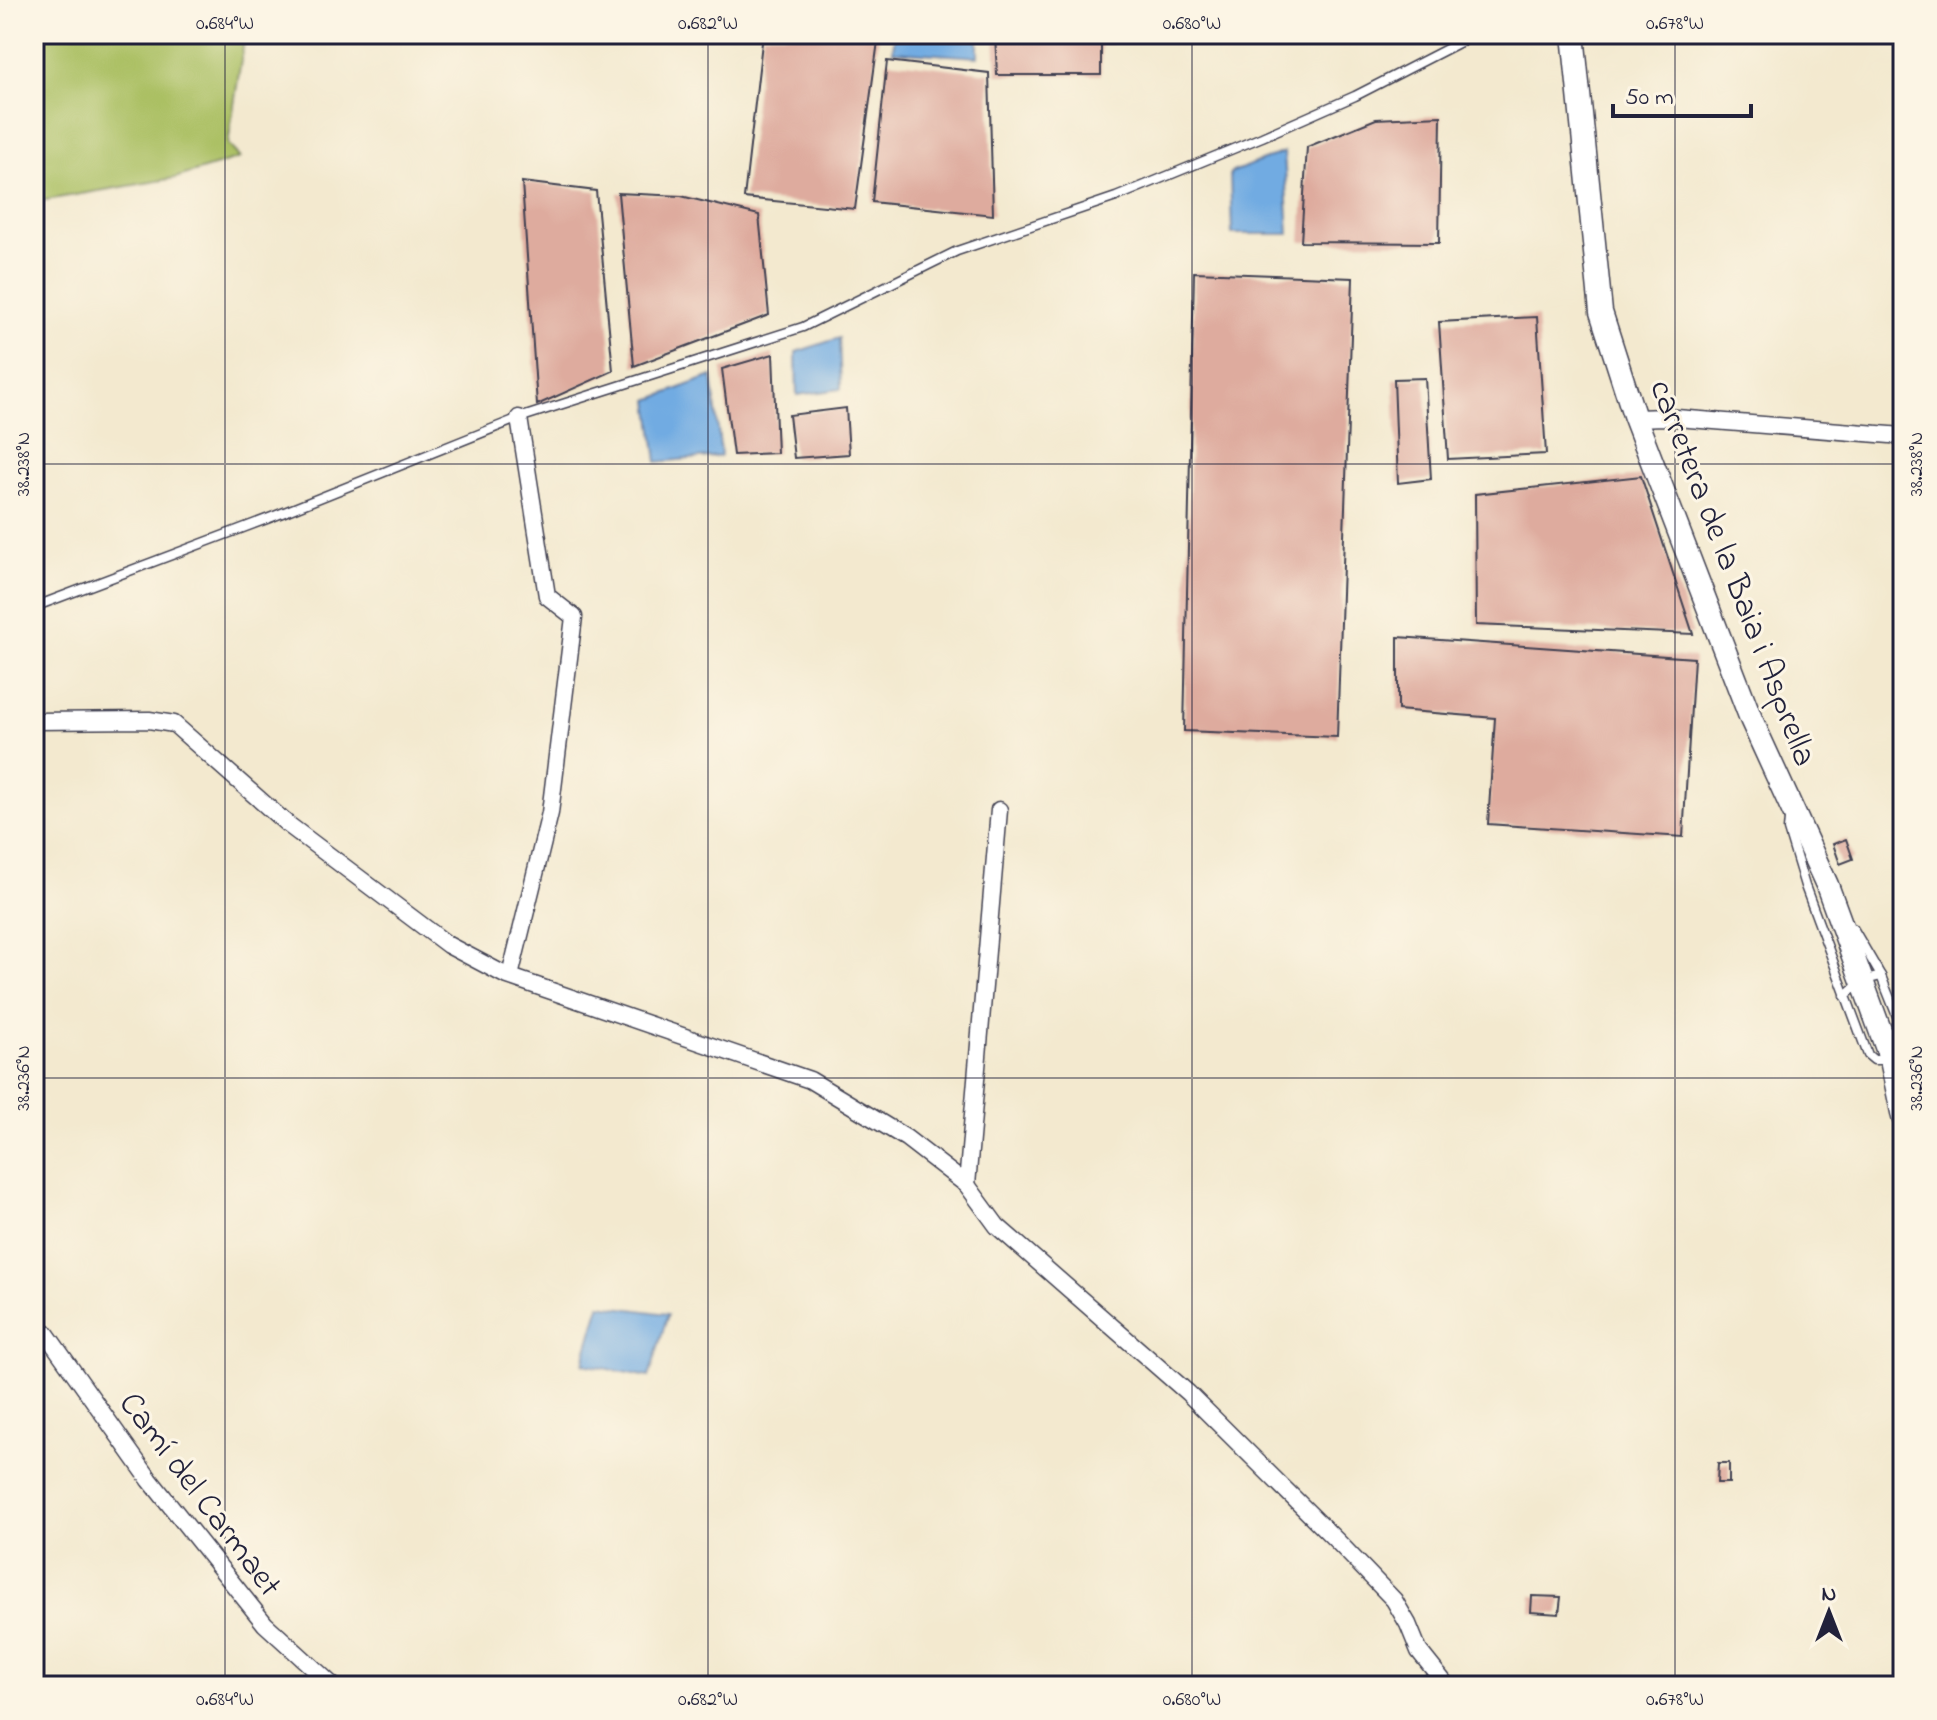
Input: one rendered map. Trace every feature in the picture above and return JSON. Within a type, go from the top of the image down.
[{"type":"main road","name":"carretera de la Baia i Asprella","points":[[1573,34],[1601,312],[1636,418],[1751,719],[1827,885],[1863,984],[1897,1058],[1903,1117]]},
{"type":"street","points":[[1636,418],[1664,417],[1903,436]]},
{"type":"street","points":[[510,976],[550,813],[574,617],[547,596],[519,418]]},
{"type":"street","points":[[34,721],[149,720],[174,724],[286,823],[448,945],[510,976],[810,1080],[906,1138],[967,1185],[997,1226],[1188,1393],[1394,1600],[1419,1651],[1447,1686]]},
{"type":"street","points":[[967,1185],[999,810]]},
{"type":"street","name":"Camí del Carmaet","points":[[34,1328],[45,1332],[150,1480],[265,1624],[333,1686]]},
{"type":"lane","points":[[34,607],[272,517],[519,418],[803,327],[957,251],[1116,197],[1262,137],[1355,96],[1476,34]]},
{"type":"lane","points":[[1791,806],[1788,830],[1805,886],[1863,984],[1903,1031]]},
{"type":"green space","points":[[34,34],[245,34],[228,144],[240,158],[175,178],[34,202]]},
{"type":"water","points":[[895,34],[978,34],[978,57],[893,51]]},
{"type":"water","points":[[1284,152],[1289,234],[1232,234],[1230,173]]},
{"type":"water","points":[[839,338],[841,389],[797,395],[796,352]]},
{"type":"water","points":[[712,376],[721,456],[657,462],[649,400]]},
{"type":"water","points":[[600,1305],[668,1314],[649,1377],[583,1364]]},
{"type":"building","points":[[763,34],[879,34],[855,209],[744,198]]},
{"type":"building","points":[[995,34],[1112,34],[1113,44],[1101,44],[1101,75],[997,75]]},
{"type":"building","points":[[887,61],[989,73],[993,215],[872,202]]},
{"type":"building","points":[[1441,116],[1439,243],[1301,242],[1307,147],[1376,119]]},
{"type":"building","points":[[522,182],[596,191],[613,371],[537,405]]},
{"type":"building","points":[[618,193],[681,196],[759,215],[769,315],[634,366]]},
{"type":"building","points":[[1194,272],[1353,278],[1337,737],[1184,731]]},
{"type":"building","points":[[1537,317],[1546,454],[1448,459],[1439,322]]},
{"type":"building","points":[[773,354],[777,453],[733,455],[722,369]]},
{"type":"building","points":[[1425,378],[1431,479],[1398,483],[1394,379]]},
{"type":"building","points":[[846,408],[849,454],[794,458],[789,415]]},
{"type":"building","points":[[1641,476],[1693,634],[1476,625],[1475,494]]},
{"type":"building","points":[[1398,637],[1694,658],[1683,837],[1488,824],[1495,718],[1398,710]]},
{"type":"building","points":[[1846,839],[1853,859],[1840,864],[1833,844]]},
{"type":"building","points":[[1718,1463],[1729,1463],[1729,1483],[1717,1483]]},
{"type":"building","points":[[1532,1596],[1561,1597],[1559,1614],[1531,1612]]}]
